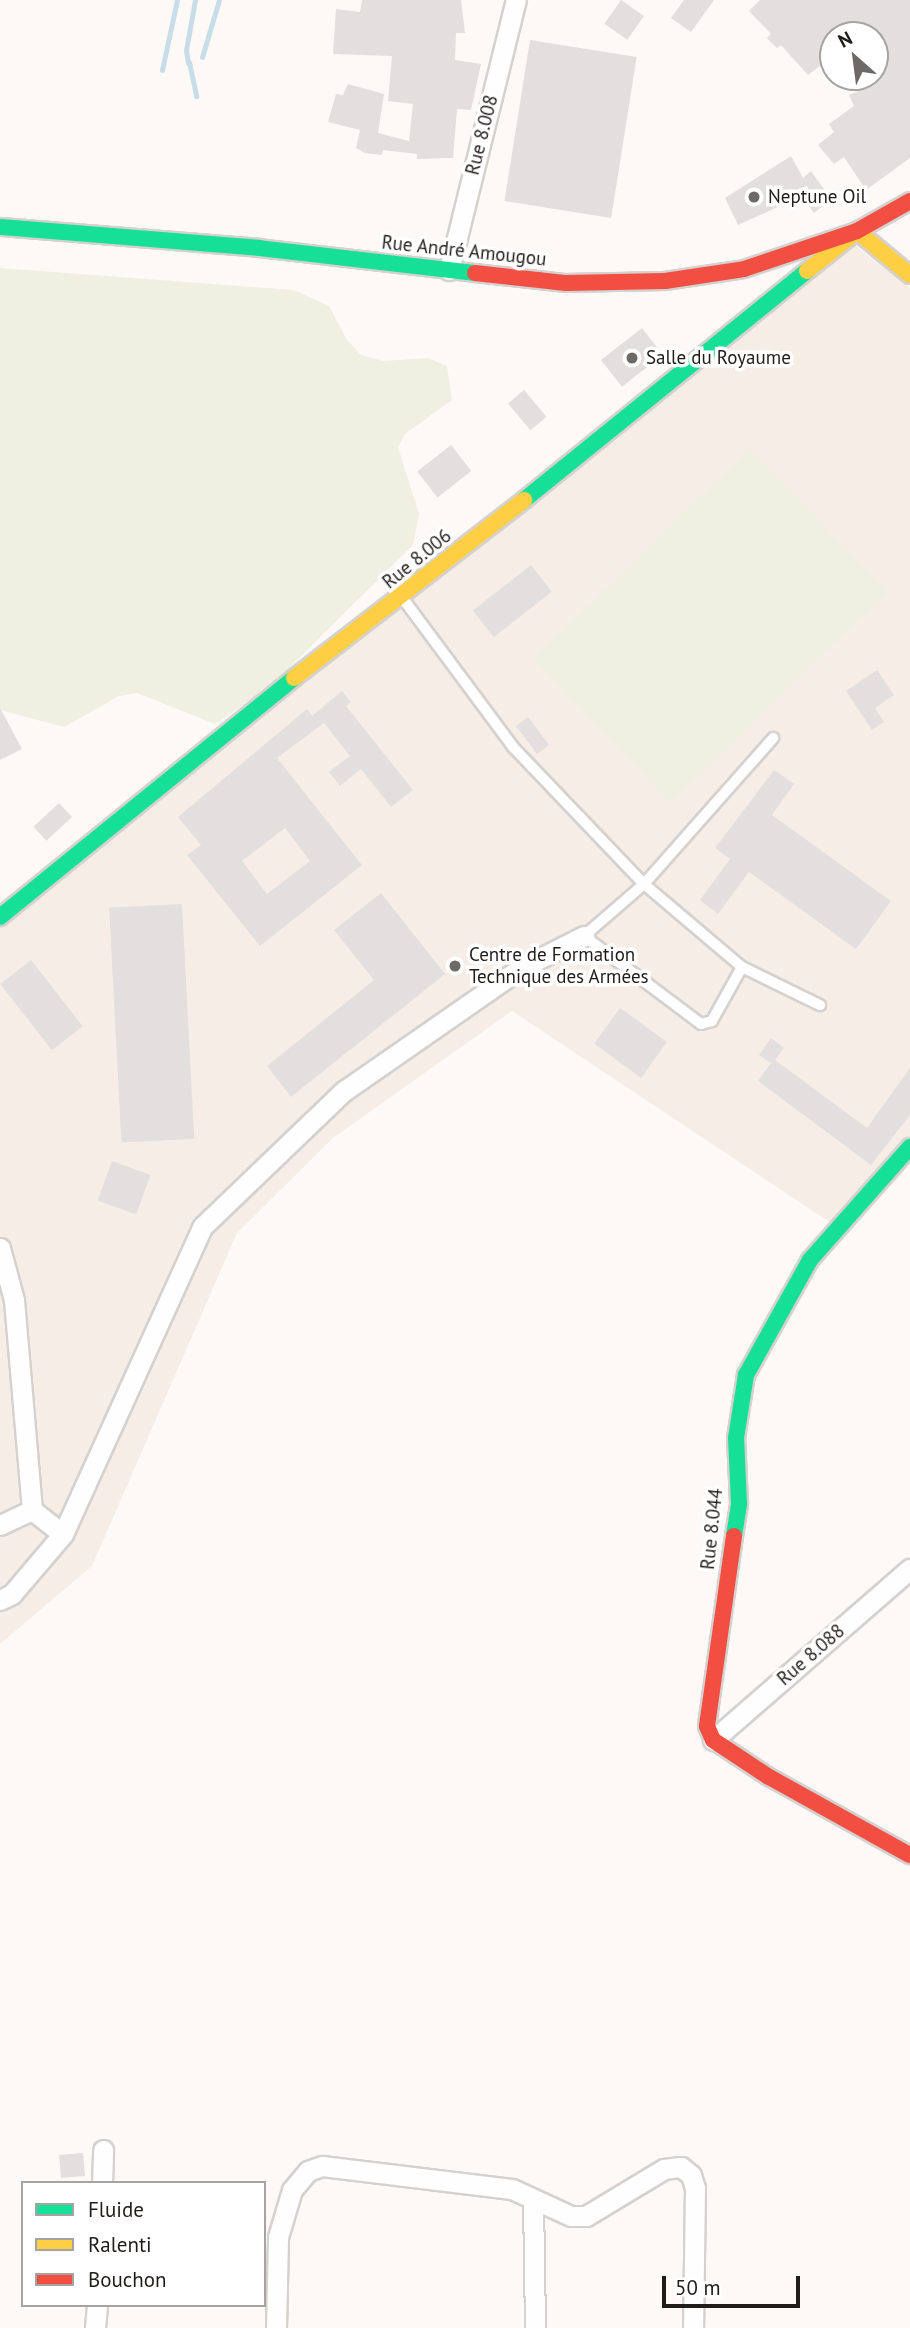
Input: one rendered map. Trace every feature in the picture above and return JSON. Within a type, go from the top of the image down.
[{"type":"street","name":"Rue 8.008","points":[[449,270],[516,0]]},
{"type":"street","name":"Rue André Amougou","points":[[0,227],[566,283],[665,281],[744,269],[857,231],[910,201]]},
{"type":"street","points":[[857,231],[910,275]]},
{"type":"street","name":"Rue 8.006","points":[[0,917],[264,700],[403,598],[857,231]]},
{"type":"street","points":[[0,1600],[12,1594],[63,1534],[203,1226],[344,1091],[521,968],[584,936]]},
{"type":"street","name":"Rue 8.044","points":[[713,1740],[707,1726],[739,1503],[736,1438],[746,1375],[810,1260],[910,1147]]},
{"type":"street","points":[[0,1248],[32,1510],[63,1534]]},
{"type":"street","points":[[0,1525],[32,1510]]},
{"type":"street","name":"Rue 8.088","points":[[713,1740],[910,1569]]},
{"type":"street","points":[[713,1740],[769,1777],[910,1855]]},
{"type":"street","points":[[102,2181],[103,2150]]},
{"type":"street","points":[[276,2328],[278,2237],[292,2190],[308,2171],[322,2166],[512,2189],[571,2216],[586,2216],[664,2169],[681,2167],[691,2175],[693,2328]]},
{"type":"street","points":[[533,2199],[536,2328]]},
{"type":"street","points":[[95,2328],[97,2307]]},
{"type":"lane","points":[[403,598],[513,747],[644,884],[742,967],[820,1005]]},
{"type":"lane","points":[[742,967],[712,1021],[701,1024],[584,936],[644,884],[773,738]]},
{"type":"shaded area","name":"Centre de Formation Technique des Armées","points":[[848,240],[910,288],[910,1140],[837,1227],[512,1011],[333,1138],[237,1233],[92,1566],[0,1644],[0,921]]},
{"type":"shaded area","points":[[0,268],[294,290],[329,306],[347,340],[361,355],[383,361],[428,358],[447,366],[452,400],[405,434],[398,447],[419,514],[413,545],[271,686],[215,724],[137,693],[119,696],[64,727],[0,710]]},
{"type":"shaded area","points":[[750,449],[888,592],[671,802],[533,659]]},
{"type":"building","points":[[362,0],[461,0],[465,33],[456,33],[455,60],[481,64],[471,110],[457,109],[453,158],[417,159],[417,154],[383,150],[382,155],[365,153],[356,148],[360,130],[328,122],[336,94],[343,95],[348,84],[384,94],[378,133],[409,141],[413,104],[388,101],[392,56],[333,54],[336,9],[360,12]]},
{"type":"building","points":[[621,0],[644,16],[627,40],[604,24]]},
{"type":"building","points":[[684,0],[714,0],[691,32],[671,18]]},
{"type":"building","points":[[760,0],[910,0],[910,158],[866,190],[844,157],[834,164],[818,145],[834,132],[829,124],[854,106],[849,95],[859,91],[889,91],[889,21],[819,21],[819,67],[808,75],[781,45],[777,48],[767,38],[771,34],[749,11]]},
{"type":"building","points":[[530,40],[637,57],[611,218],[505,201]]},
{"type":"building","points":[[791,156],[803,178],[811,171],[831,199],[814,213],[802,196],[738,225],[725,198]]},
{"type":"building","name":"Salle du Royaume","points":[[642,328],[663,355],[622,387],[601,360]]},
{"type":"building","points":[[524,390],[546,417],[530,430],[508,403]]},
{"type":"building","points":[[451,445],[471,471],[437,497],[417,471]]},
{"type":"building","points":[[531,565],[552,592],[494,637],[473,611]]},
{"type":"building","points":[[877,670],[894,695],[875,708],[884,722],[872,730],[846,691]]},
{"type":"building","points":[[342,691],[351,702],[346,706],[413,790],[391,807],[361,769],[340,786],[329,772],[350,756],[324,723],[277,758],[362,865],[260,946],[187,855],[201,845],[178,817],[307,709],[312,716]],"holes":[[[285,828],[310,861],[267,894],[242,861]]]},
{"type":"building","points":[[0,708],[22,749],[0,760]]},
{"type":"building","points":[[528,717],[549,745],[537,754],[516,726]]},
{"type":"building","points":[[774,770],[794,784],[772,815],[891,901],[856,949],[749,872],[718,914],[700,900],[730,859],[715,848]]},
{"type":"building","points":[[59,803],[72,817],[46,841],[33,827]]},
{"type":"building","points":[[381,893],[445,974],[291,1097],[267,1066],[374,980],[334,930]]},
{"type":"building","points":[[182,904],[194,1139],[121,1142],[109,908]]},
{"type":"building","points":[[31,960],[83,1026],[52,1050],[0,984]]},
{"type":"building","points":[[620,1008],[667,1042],[641,1078],[594,1044]]},
{"type":"building","points":[[771,1038],[784,1048],[775,1060],[867,1128],[910,1068],[910,1115],[871,1165],[758,1081],[771,1063],[759,1055]]},
{"type":"building","points":[[112,1161],[151,1175],[136,1214],[98,1200]]},
{"type":"building","points":[[83,2153],[85,2176],[61,2178],[59,2155]]},
{"type":"waterway","points":[[162,70],[177,0]]},
{"type":"waterway","points":[[188,63],[186,50],[195,0]]},
{"type":"waterway","points":[[202,57],[219,0]]},
{"type":"waterway","points":[[189,62],[196,96]]},
{"type":"traffic: fast","points":[[0,227],[259,248],[475,273]]},
{"type":"traffic: fast","points":[[524,500],[807,271]]},
{"type":"traffic: fast","points":[[0,917],[294,678]]},
{"type":"traffic: fast","points":[[734,1536],[739,1503],[736,1438],[746,1375],[810,1260],[910,1147]]},
{"type":"traffic: slow","points":[[807,271],[857,231],[910,275]]},
{"type":"traffic: slow","points":[[294,678],[524,500]]},
{"type":"traffic: jam","points":[[475,273],[566,283],[665,281],[744,269],[857,231],[910,201]]},
{"type":"traffic: jam","points":[[734,1536],[707,1726],[713,1740],[769,1777],[910,1855]]},
{"type":"place","name":"Neptune Oil","points":[[754,197]]},
{"type":"place","name":"Salle du Royaume","points":[[632,358]]},
{"type":"place","name":"Centre de Formation Technique des Armées","points":[[455,966]]}]
